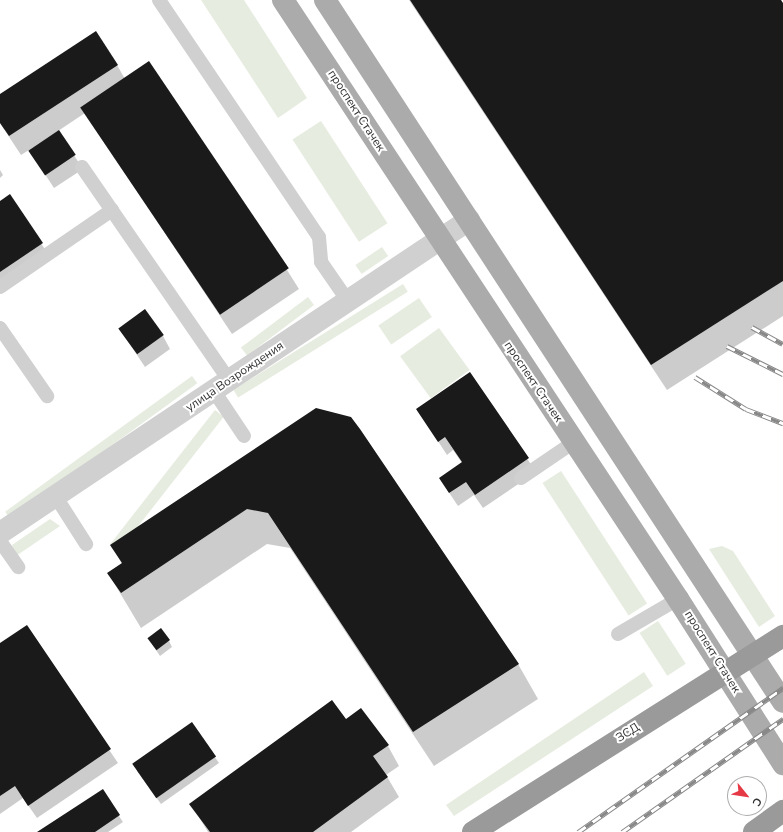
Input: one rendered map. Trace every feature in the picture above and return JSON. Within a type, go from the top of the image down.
[{"type":"highway","name":"ЗСД","points":[[473,832],[783,636]]},
{"type":"highway","points":[[754,832],[783,812]]},
{"type":"main road","name":"проспект Стачек","points":[[283,0],[439,240],[678,599],[783,764]]},
{"type":"main road","points":[[325,0],[783,702]]},
{"type":"street","name":"улица Возрождения","points":[[0,533],[469,220]]},
{"type":"lane","points":[[159,0],[319,237],[321,262],[348,301]]},
{"type":"lane","points":[[82,167],[112,210],[221,386],[244,436]]},
{"type":"lane","points":[[0,287],[112,210]]},
{"type":"lane","points":[[0,328],[47,396]]},
{"type":"lane","points":[[521,478],[574,442]]},
{"type":"lane","points":[[56,497],[86,544]]},
{"type":"lane","points":[[0,541],[18,567]]},
{"type":"lane","points":[[618,634],[678,599]]},
{"type":"shaded area","points":[[201,0],[244,0],[307,98],[278,118]]},
{"type":"shaded area","points":[[321,121],[387,223],[359,242],[292,140]]},
{"type":"shaded area","points":[[382,247],[388,256],[362,274],[355,265]]},
{"type":"shaded area","points":[[403,284],[408,292],[238,398],[233,390]]},
{"type":"shaded area","points":[[308,297],[314,305],[247,356],[241,348]]},
{"type":"shaded area","points":[[419,298],[432,317],[391,344],[378,325]]},
{"type":"shaded area","points":[[439,328],[470,370],[431,398],[400,356]]},
{"type":"shaded area","points":[[192,376],[197,383],[10,519],[5,512]]},
{"type":"shaded area","points":[[215,410],[224,417],[119,551],[110,544]]},
{"type":"shaded area","points":[[561,471],[647,604],[629,615],[543,483]]},
{"type":"shaded area","points":[[50,519],[60,526],[16,556],[12,545]]},
{"type":"shaded area","points":[[722,546],[733,551],[775,616],[759,627],[709,549]]},
{"type":"shaded area","points":[[658,621],[686,664],[667,676],[640,633]]},
{"type":"shaded area","points":[[644,672],[653,686],[454,816],[446,805]]},
{"type":"building","points":[[410,0],[781,0],[783,3],[783,281],[651,365]]},
{"type":"building","points":[[96,31],[118,65],[9,136],[0,123],[0,94]]},
{"type":"building","points":[[149,61],[289,268],[220,315],[80,107]]},
{"type":"building","points":[[59,130],[76,155],[45,176],[28,151]]},
{"type":"building","points":[[10,194],[43,243],[0,272],[0,201]]},
{"type":"building","points":[[145,309],[164,335],[137,354],[118,328]]},
{"type":"building","points":[[470,372],[529,458],[475,495],[466,482],[449,493],[439,478],[462,462],[445,437],[438,442],[416,409]]},
{"type":"building","points":[[316,408],[351,417],[519,664],[413,732],[268,513],[247,509],[121,593],[107,573],[122,563],[110,545]]},
{"type":"building","points":[[27,625],[111,749],[28,806],[15,786],[0,796],[0,643]]},
{"type":"building","points":[[161,628],[170,640],[156,650],[147,638]]},
{"type":"building","points":[[332,700],[346,719],[361,708],[389,745],[373,756],[388,777],[313,832],[210,832],[189,804]]},
{"type":"building","points":[[192,722],[216,756],[156,798],[132,764]]},
{"type":"building","points":[[103,789],[120,815],[95,832],[37,832]]},
{"type":"railway","points":[[752,327],[783,344]]},
{"type":"railway","points":[[727,346],[783,374]]},
{"type":"railway","points":[[695,377],[746,409],[783,423]]},
{"type":"railway","points":[[578,832],[783,688]]},
{"type":"railway","points":[[622,832],[783,719]]}]
